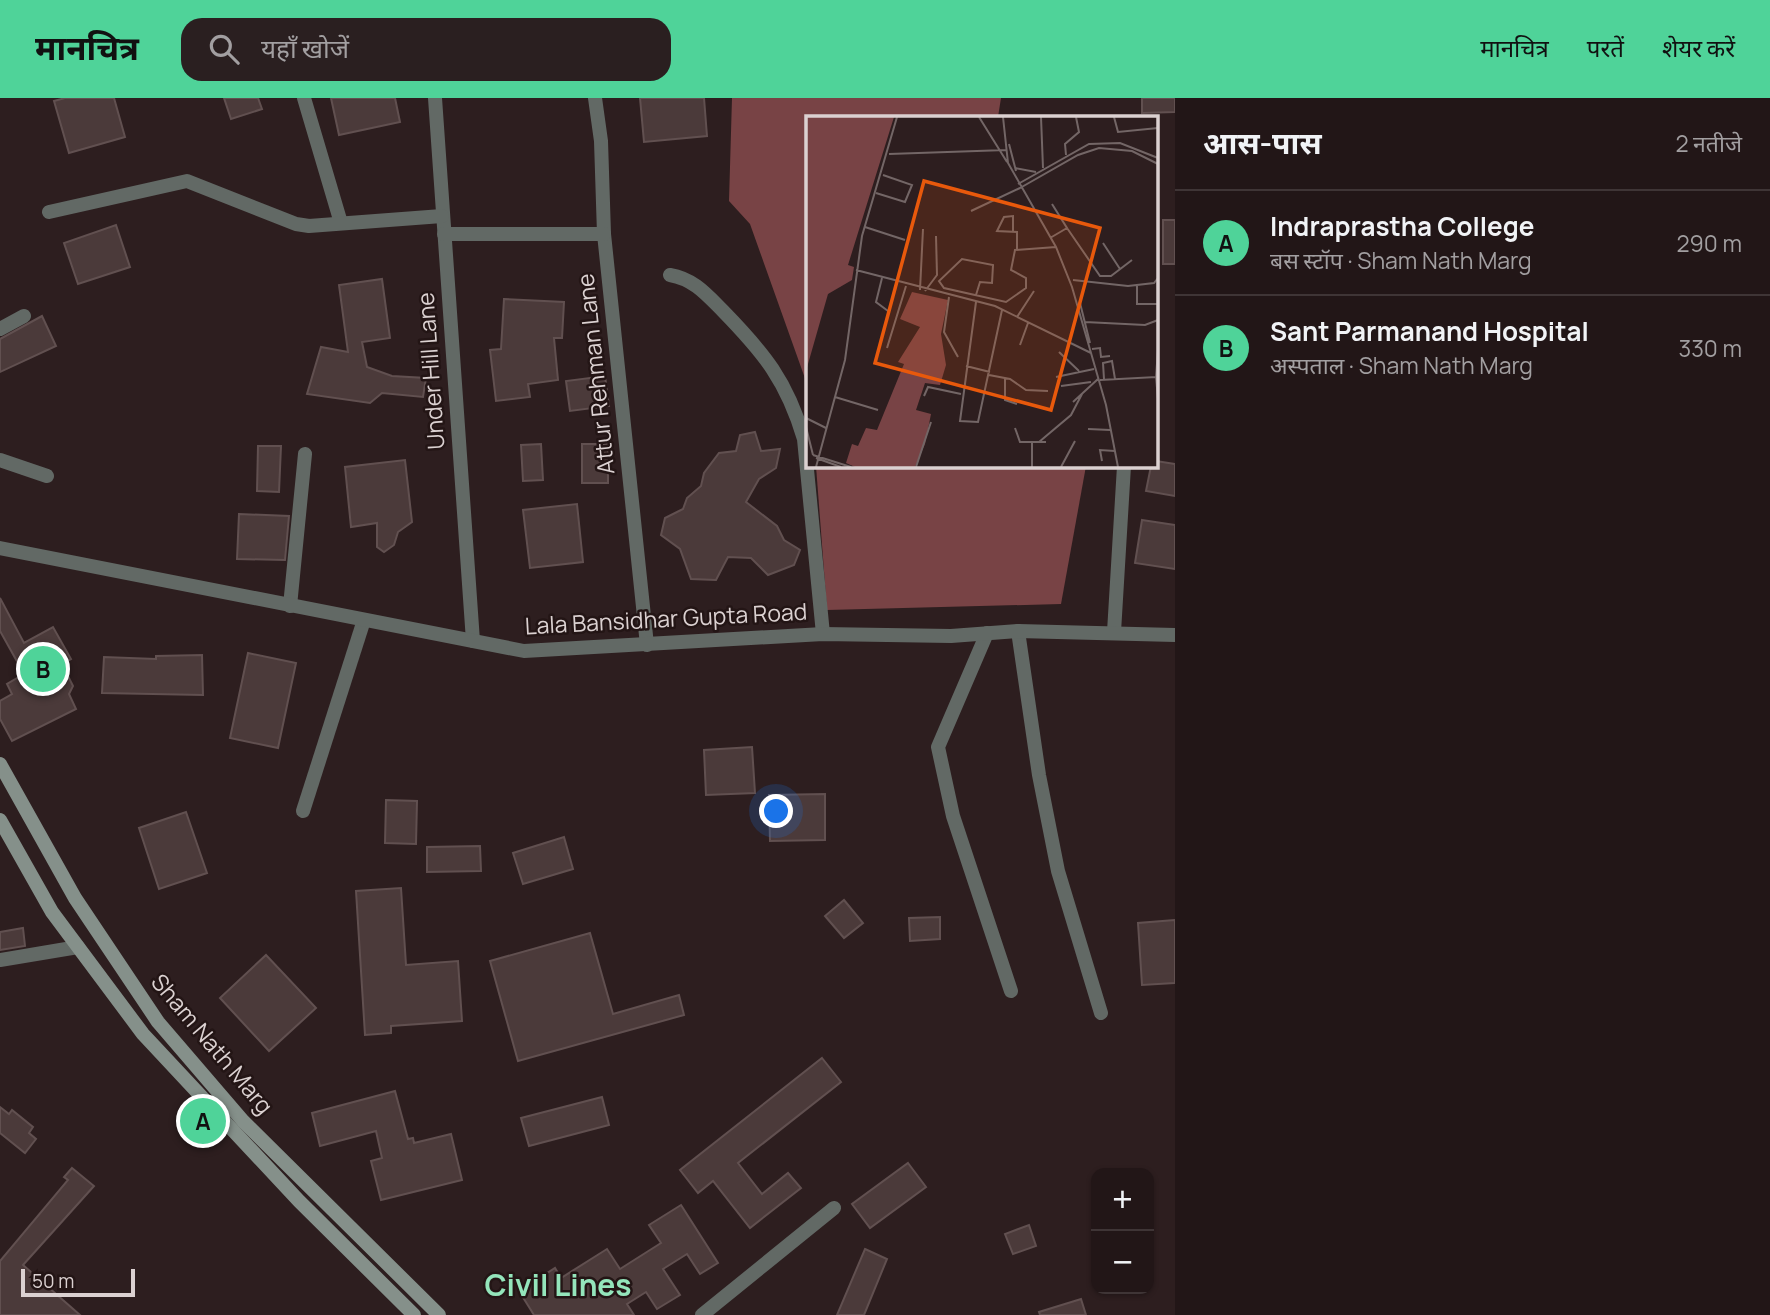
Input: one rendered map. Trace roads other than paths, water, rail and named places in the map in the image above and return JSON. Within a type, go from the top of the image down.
[{"type":"main road","name":"Sham Nath Marg","points":[[0,764],[75,898],[159,1022],[243,1121],[439,1315]]},
{"type":"main road","name":"Sham Nath Marg","points":[[0,820],[52,912],[143,1034],[299,1201],[414,1315]]},
{"type":"street","points":[[304,98],[341,223]]},
{"type":"street","name":"Under Hill Lane","points":[[435,98],[473,641]]},
{"type":"street","name":"Attur Rehman Lane","points":[[595,98],[601,141],[604,234],[647,645]]},
{"type":"street","points":[[49,212],[187,181],[296,224],[442,216]]},
{"type":"street","points":[[444,234],[604,234]]},
{"type":"street","points":[[670,275],[697,286],[762,351],[795,408],[804,439],[806,460]]},
{"type":"street","points":[[0,329],[24,316]]},
{"type":"street","points":[[290,606],[305,454]]},
{"type":"street","points":[[0,460],[47,476]]},
{"type":"street","points":[[807,467],[823,634]]},
{"type":"street","points":[[1114,632],[1124,467]]},
{"type":"street","name":"Lala Bansidhar Gupta Road","points":[[0,548],[524,651],[823,634],[951,636],[1017,631],[1175,635]]},
{"type":"street","points":[[303,811],[364,620]]},
{"type":"street","points":[[1017,631],[1039,775],[1058,871],[1101,1013]]},
{"type":"street","points":[[987,633],[938,747],[953,816],[1010,991]]},
{"type":"street","points":[[0,960],[78,947]]},
{"type":"street","points":[[702,1315],[834,1208]]},
{"type":"place","name":"Sant Parmanand Hospital","points":[[43,669]]},
{"type":"place","name":"Indraprastha College","points":[[203,1121]]},
{"type":"district","name":"Civil Lines","points":[[558,1286]]}]
